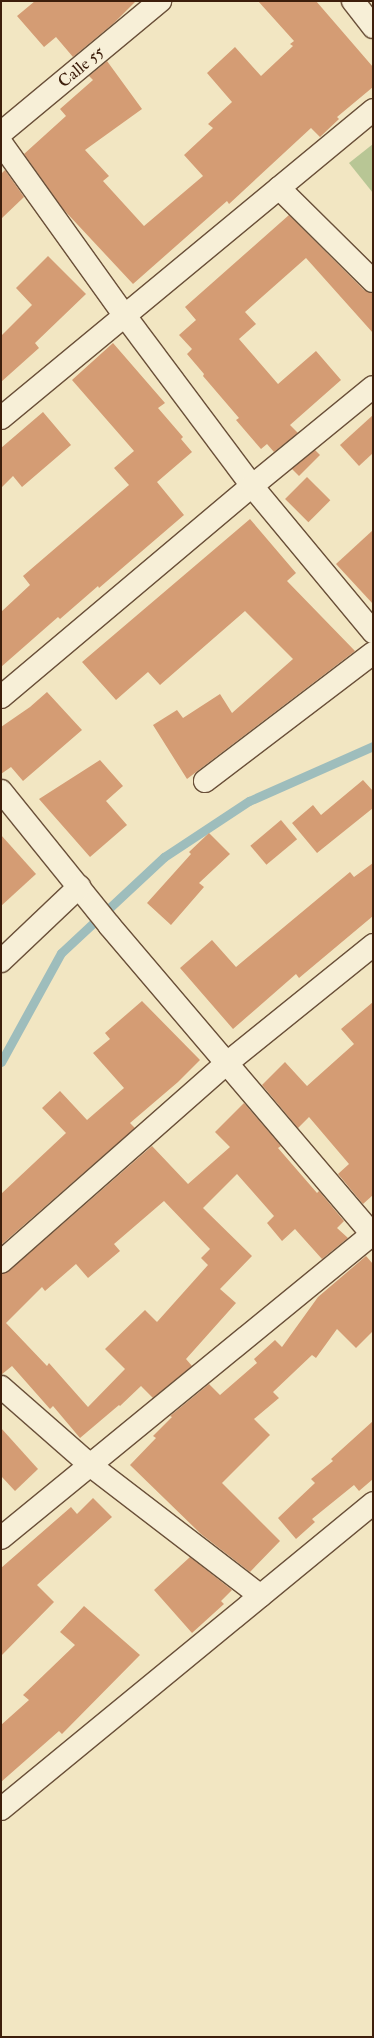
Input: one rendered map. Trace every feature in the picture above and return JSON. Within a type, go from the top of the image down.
[{"type":"street","points":[[353,1],[373,26]]},
{"type":"street","name":"Calle 55","points":[[1,133],[156,2]]},
{"type":"street","points":[[1,418],[373,110]]},
{"type":"street","points":[[1,143],[125,316],[252,486],[373,632]]},
{"type":"street","points":[[278,188],[373,281]]},
{"type":"street","points":[[1,697],[252,486],[373,387]]},
{"type":"street","points":[[205,781],[373,653]]},
{"type":"street","points":[[1,791],[109,925],[373,1234],[1,1538]]},
{"type":"street","points":[[1,961],[79,887]]},
{"type":"street","points":[[1,1262],[227,1063],[373,945]]},
{"type":"street","points":[[1,1386],[90,1465],[261,1596]]},
{"type":"street","points":[[1,1809],[373,1503]]},
{"type":"green space","points":[[373,144],[373,193],[349,163]]},
{"type":"building","points":[[35,1],[136,1],[114,23],[73,57],[56,37],[44,47],[17,16]]},
{"type":"building","points":[[258,1],[316,1],[373,67],[373,87],[337,117],[339,119],[320,137],[311,128],[229,204],[227,201],[133,284],[63,209],[24,154],[66,116],[60,109],[93,80],[89,76],[107,61],[142,109],[85,150],[109,176],[103,181],[144,226],[203,176],[184,155],[213,128],[208,124],[232,102],[207,73],[235,47],[261,76],[293,46],[290,44],[294,41]]},
{"type":"building","points":[[5,170],[24,197],[1,219],[1,174]]},
{"type":"building","points":[[289,215],[364,290],[373,293],[373,333],[306,258],[245,312],[256,324],[239,339],[278,384],[316,351],[341,380],[290,425],[298,433],[274,452],[267,444],[261,449],[236,420],[239,418],[203,376],[204,374],[187,354],[192,349],[179,335],[196,320],[185,307]]},
{"type":"building","points":[[48,256],[86,294],[35,343],[39,348],[1,382],[1,336],[32,305],[16,288]]},
{"type":"building","points":[[113,343],[165,403],[158,408],[183,437],[181,439],[192,452],[157,482],[184,515],[99,588],[98,586],[60,619],[58,617],[1,667],[1,612],[30,585],[23,576],[129,485],[114,468],[134,451],[72,380]]},
{"type":"building","points":[[43,412],[71,445],[22,487],[13,476],[1,488],[1,448]]},
{"type":"building","points":[[373,415],[373,453],[359,466],[340,445]]},
{"type":"building","points":[[315,450],[320,455],[299,476],[292,469]]},
{"type":"building","points":[[307,477],[330,500],[308,522],[285,499]]},
{"type":"building","points":[[250,519],[296,573],[287,581],[355,651],[187,779],[153,725],[177,710],[183,718],[220,694],[232,713],[293,659],[245,611],[160,685],[148,672],[116,700],[82,662]]},
{"type":"building","points":[[373,530],[373,604],[336,564]]},
{"type":"building","points":[[47,692],[82,730],[23,781],[11,767],[1,774],[1,727],[30,707]]},
{"type":"building","points":[[100,760],[123,786],[106,801],[127,825],[90,857],[39,799]]},
{"type":"building","points":[[363,780],[373,791],[373,808],[317,853],[292,823],[313,805],[321,815]]},
{"type":"building","points":[[281,820],[297,839],[266,865],[250,846]]},
{"type":"building","points":[[209,833],[230,854],[199,883],[204,887],[171,925],[147,903],[191,854],[189,852]]},
{"type":"building","points":[[1,835],[36,874],[1,906]]},
{"type":"building","points":[[373,863],[373,916],[299,978],[296,974],[233,1029],[180,968],[212,940],[236,967],[350,872],[354,877]]},
{"type":"building","points":[[142,1001],[200,1060],[178,1082],[130,1123],[135,1128],[1,1245],[1,1194],[66,1133],[42,1108],[60,1091],[87,1120],[124,1088],[93,1053],[110,1039],[105,1033]]},
{"type":"building","points":[[373,1002],[373,1195],[363,1204],[338,1174],[349,1164],[309,1117],[298,1128],[262,1085],[285,1062],[307,1086],[354,1044],[341,1029]]},
{"type":"building","points":[[244,1103],[281,1146],[278,1148],[317,1193],[319,1191],[344,1221],[337,1228],[348,1238],[322,1259],[295,1229],[282,1241],[267,1223],[274,1216],[237,1174],[203,1208],[252,1256],[220,1289],[236,1303],[186,1359],[192,1366],[153,1398],[141,1386],[120,1406],[119,1405],[80,1438],[53,1406],[50,1409],[12,1366],[1,1375],[1,1274],[9,1271],[152,1146],[188,1184],[230,1147],[215,1132]],"holes":[[[164,1201],[210,1249],[201,1258],[208,1265],[157,1322],[145,1310],[105,1349],[125,1369],[88,1407],[49,1363],[47,1366],[6,1323],[42,1287],[45,1291],[76,1264],[88,1278],[120,1251],[114,1244]]]},
{"type":"building","points":[[366,1256],[373,1264],[373,1331],[356,1348],[337,1329],[316,1358],[312,1355],[273,1392],[279,1398],[254,1419],[270,1435],[222,1483],[280,1541],[250,1572],[201,1534],[130,1465],[156,1438],[153,1436],[172,1417],[170,1416],[209,1384],[220,1395],[257,1363],[254,1359],[275,1340],[282,1347],[318,1297]]},
{"type":"building","points":[[373,1421],[373,1479],[359,1491],[354,1485],[312,1519],[315,1522],[296,1539],[278,1518],[315,1483],[311,1479],[333,1461],[331,1459]]},
{"type":"building","points":[[1,1428],[38,1469],[15,1491],[1,1476]]},
{"type":"building","points":[[93,1498],[112,1517],[37,1585],[54,1602],[1,1656],[1,1568],[71,1507],[77,1514]]},
{"type":"building","points":[[190,1557],[232,1590],[221,1601],[224,1604],[192,1633],[154,1590]]},
{"type":"building","points":[[84,1606],[140,1655],[62,1734],[59,1731],[1,1782],[1,1725],[29,1700],[23,1695],[75,1645],[60,1632]]},
{"type":"waterway","points":[[1,1062],[61,953],[164,857],[249,801],[373,746]]}]
